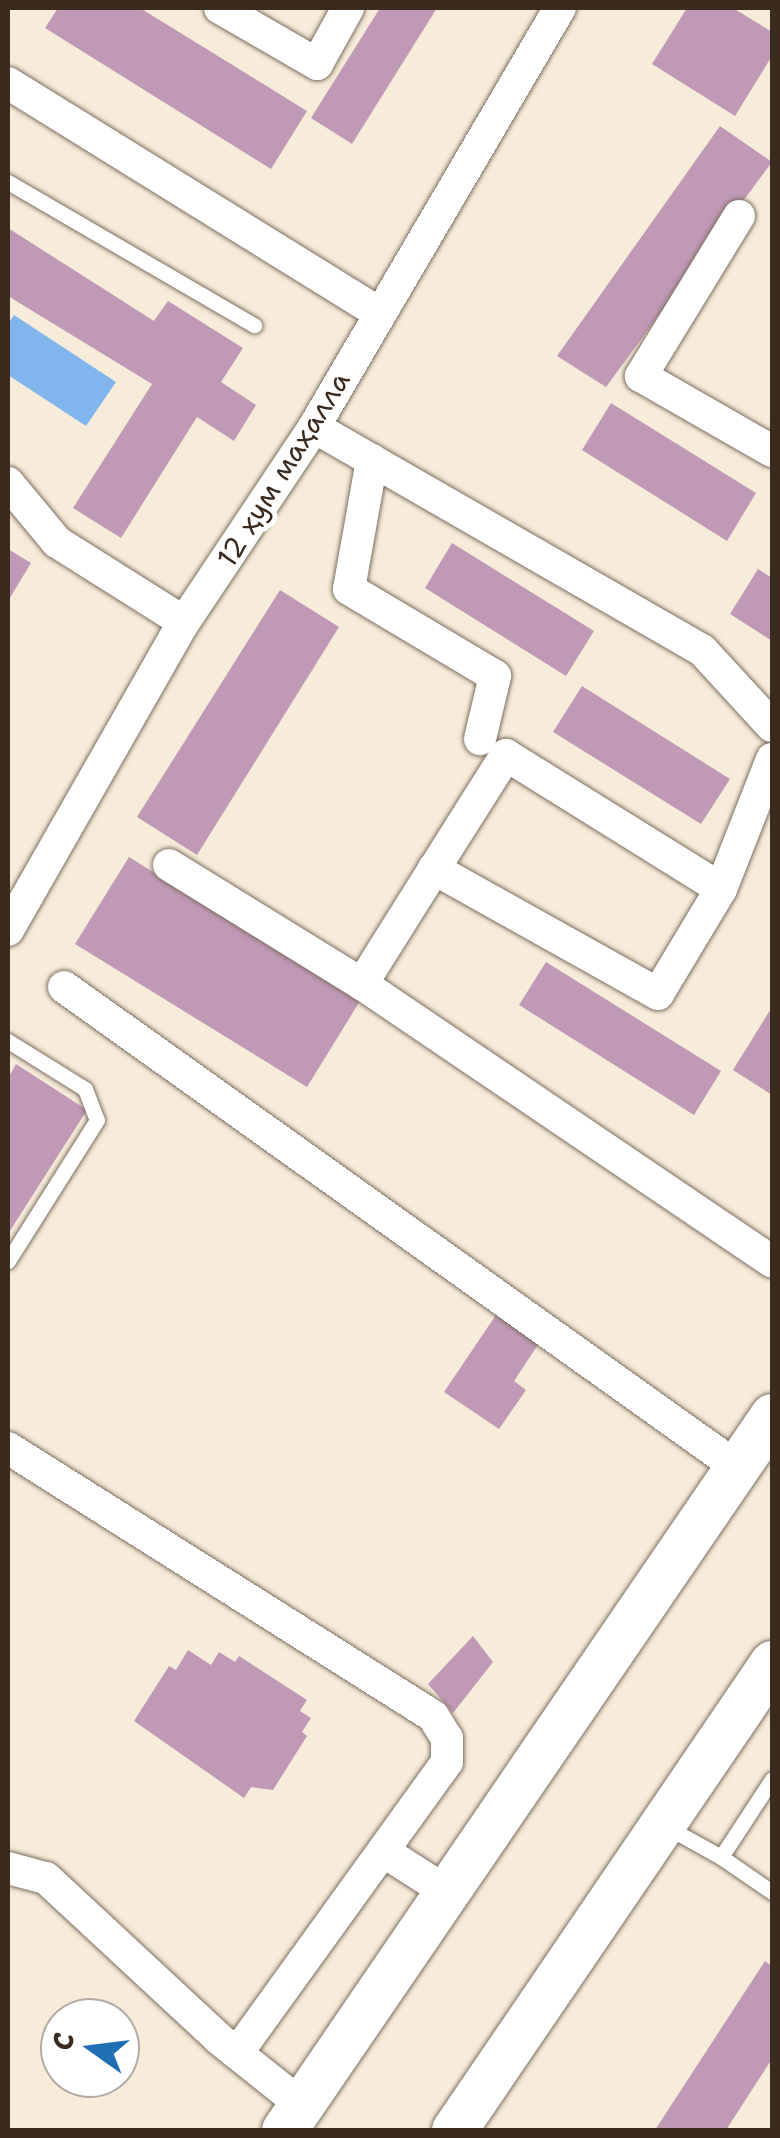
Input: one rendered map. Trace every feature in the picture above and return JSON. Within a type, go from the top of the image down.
[{"type":"street","points":[[220,8],[316,64],[348,8]]},
{"type":"street","name":"12 ҳум маҳалла","points":[[8,930],[184,622],[314,427],[560,8]]},
{"type":"street","points":[[8,83],[379,314]]},
{"type":"street","points":[[739,216],[641,376],[772,451]]},
{"type":"street","points":[[314,427],[702,650],[772,726]]},
{"type":"street","points":[[372,460],[349,589],[495,676],[480,739]]},
{"type":"street","points":[[8,483],[57,542],[184,622]]},
{"type":"street","points":[[362,984],[506,755],[720,889]]},
{"type":"street","points":[[434,869],[658,994],[720,889],[772,759]]},
{"type":"street","points":[[169,864],[362,984],[772,1262]]},
{"type":"street","points":[[64,987],[737,1467]]},
{"type":"street","points":[[8,1868],[46,1878],[237,2053],[293,2118],[772,1416]]},
{"type":"street","points":[[8,1448],[433,1716],[446,1738],[447,1762],[237,2053]]},
{"type":"street","points":[[454,2130],[772,1663]]},
{"type":"street","points":[[383,1851],[447,1892]]},
{"type":"lane","points":[[8,182],[254,326]]},
{"type":"lane","points":[[8,1041],[85,1089],[97,1120],[8,1261]]},
{"type":"lane","points":[[721,1857],[772,1779]]},
{"type":"lane","points":[[662,1824],[772,1892]]},
{"type":"water","points":[[14,315],[116,382],[86,426],[8,375],[8,324]]},
{"type":"building","points":[[58,8],[140,8],[307,111],[271,169],[45,28]]},
{"type":"building","points":[[380,8],[437,8],[352,144],[311,118]]},
{"type":"building","points":[[687,8],[733,8],[772,32],[772,56],[735,116],[652,64]]},
{"type":"building","points":[[720,126],[772,162],[606,387],[557,356]]},
{"type":"building","points":[[8,228],[154,321],[168,301],[243,348],[221,382],[256,405],[234,441],[197,417],[121,538],[73,508],[152,384],[8,296]]},
{"type":"building","points":[[611,403],[756,493],[727,541],[582,450]]},
{"type":"building","points":[[452,543],[594,631],[566,676],[425,588]]},
{"type":"building","points":[[8,549],[31,563],[8,601]]},
{"type":"building","points":[[758,569],[772,578],[772,641],[730,614]]},
{"type":"building","points":[[280,590],[339,627],[197,855],[137,817]]},
{"type":"building","points":[[582,686],[730,779],[701,824],[553,732]]},
{"type":"building","points":[[129,857],[360,1001],[307,1087],[75,944]]},
{"type":"building","points":[[546,962],[721,1071],[694,1115],[519,1005]]},
{"type":"building","points":[[772,1007],[772,1095],[733,1070]]},
{"type":"building","points":[[16,1064],[87,1110],[8,1234],[8,1078]]},
{"type":"building","points":[[500,1309],[543,1337],[514,1381],[526,1390],[499,1429],[444,1392]]},
{"type":"building","points":[[473,1636],[493,1662],[453,1713],[428,1684]]},
{"type":"building","points":[[188,1650],[211,1665],[219,1652],[235,1662],[239,1656],[307,1700],[300,1711],[311,1718],[302,1732],[307,1736],[273,1790],[251,1787],[244,1798],[134,1721],[169,1666],[176,1670]]},
{"type":"building","points":[[765,1961],[772,1966],[772,2059],[726,2130],[655,2130]]}]
